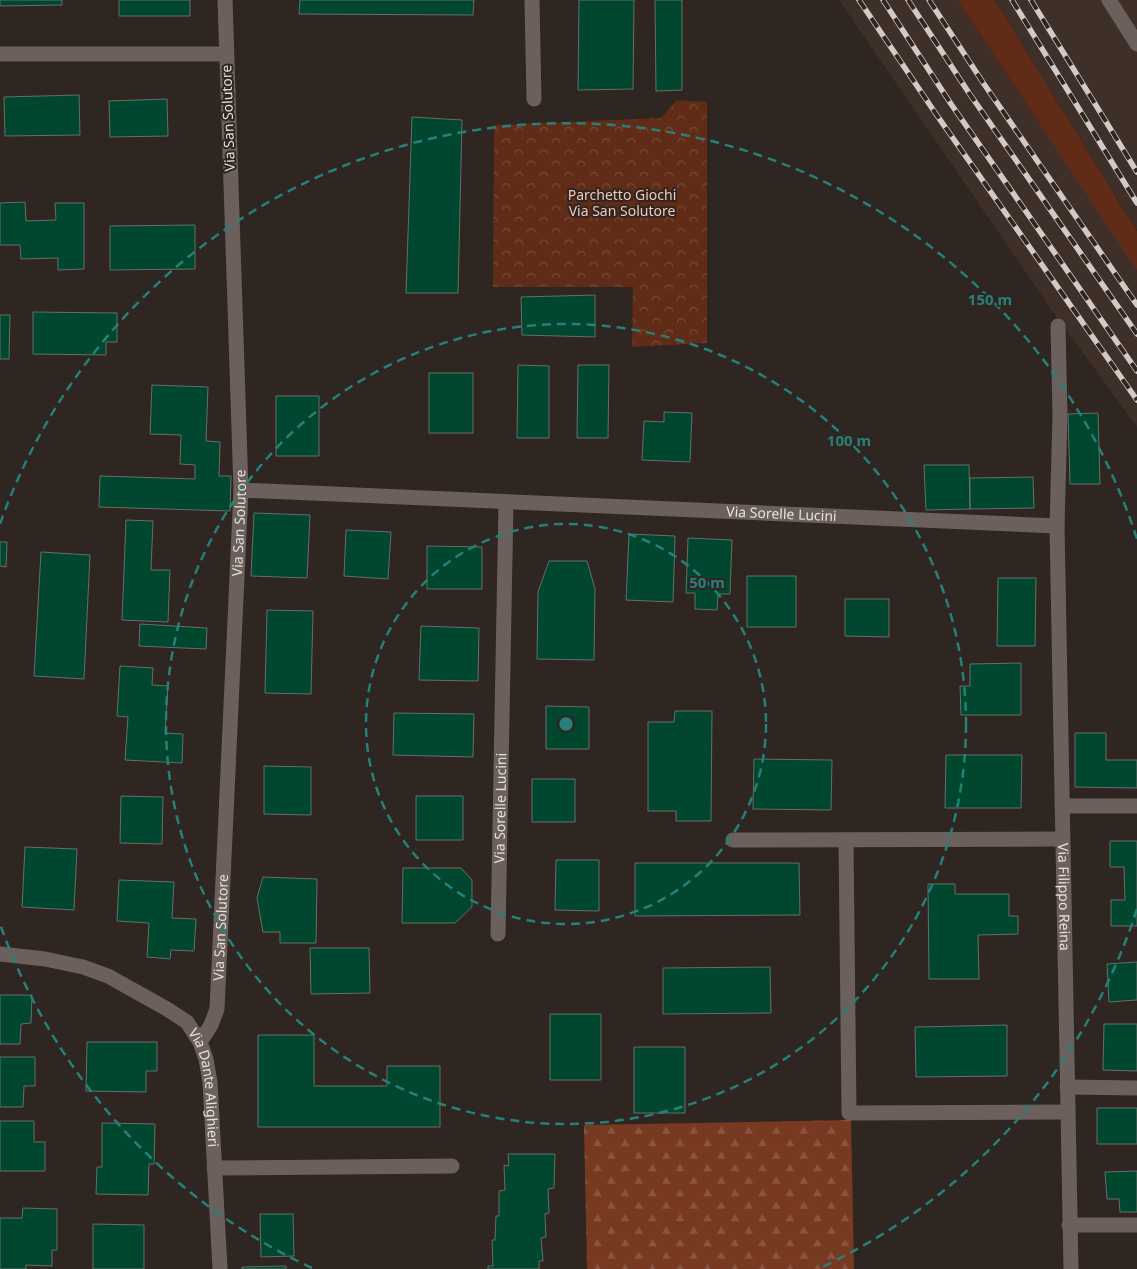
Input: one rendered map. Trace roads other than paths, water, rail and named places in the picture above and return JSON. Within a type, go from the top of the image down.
[{"type":"street","name":"Via San Solutore","points":[[200,1042],[211,1025],[217,1009],[241,490],[225,0]]},
{"type":"street","points":[[532,0],[534,99]]},
{"type":"street","points":[[1109,0],[1137,44]]},
{"type":"street","points":[[0,54],[226,54]]},
{"type":"street","name":"Via Filippo Reina","points":[[1058,326],[1060,415],[1057,526],[1070,1269]]},
{"type":"street","name":"Via Sorelle Lucini","points":[[241,490],[1057,526]]},
{"type":"street","name":"Via Sorelle Lucini","points":[[498,934],[506,502]]},
{"type":"street","points":[[1062,806],[1137,806]]},
{"type":"street","points":[[733,840],[1062,839]]},
{"type":"street","points":[[846,840],[849,1113],[1067,1112]]},
{"type":"street","name":"Via Dante Alighieri","points":[[0,954],[45,959],[82,966],[108,976],[187,1022],[200,1042],[206,1059],[210,1082],[220,1269]]},
{"type":"street","points":[[1067,1087],[1137,1088]]},
{"type":"street","points":[[214,1168],[452,1166]]},
{"type":"street","points":[[1069,1225],[1137,1225]]},
{"type":"railway","points":[[859,0],[936,114],[1137,400]]},
{"type":"railway","points":[[883,0],[951,104],[1137,371]]},
{"type":"railway","points":[[908,0],[969,93],[1137,334]]},
{"type":"railway","points":[[929,0],[984,84],[1137,305]]},
{"type":"railway","points":[[1012,0],[1137,203]]},
{"type":"railway","points":[[1031,0],[1137,172]]},
{"type":"park label","name":"Parchetto Giochi Via San Solutore","points":[[622,204]]}]
